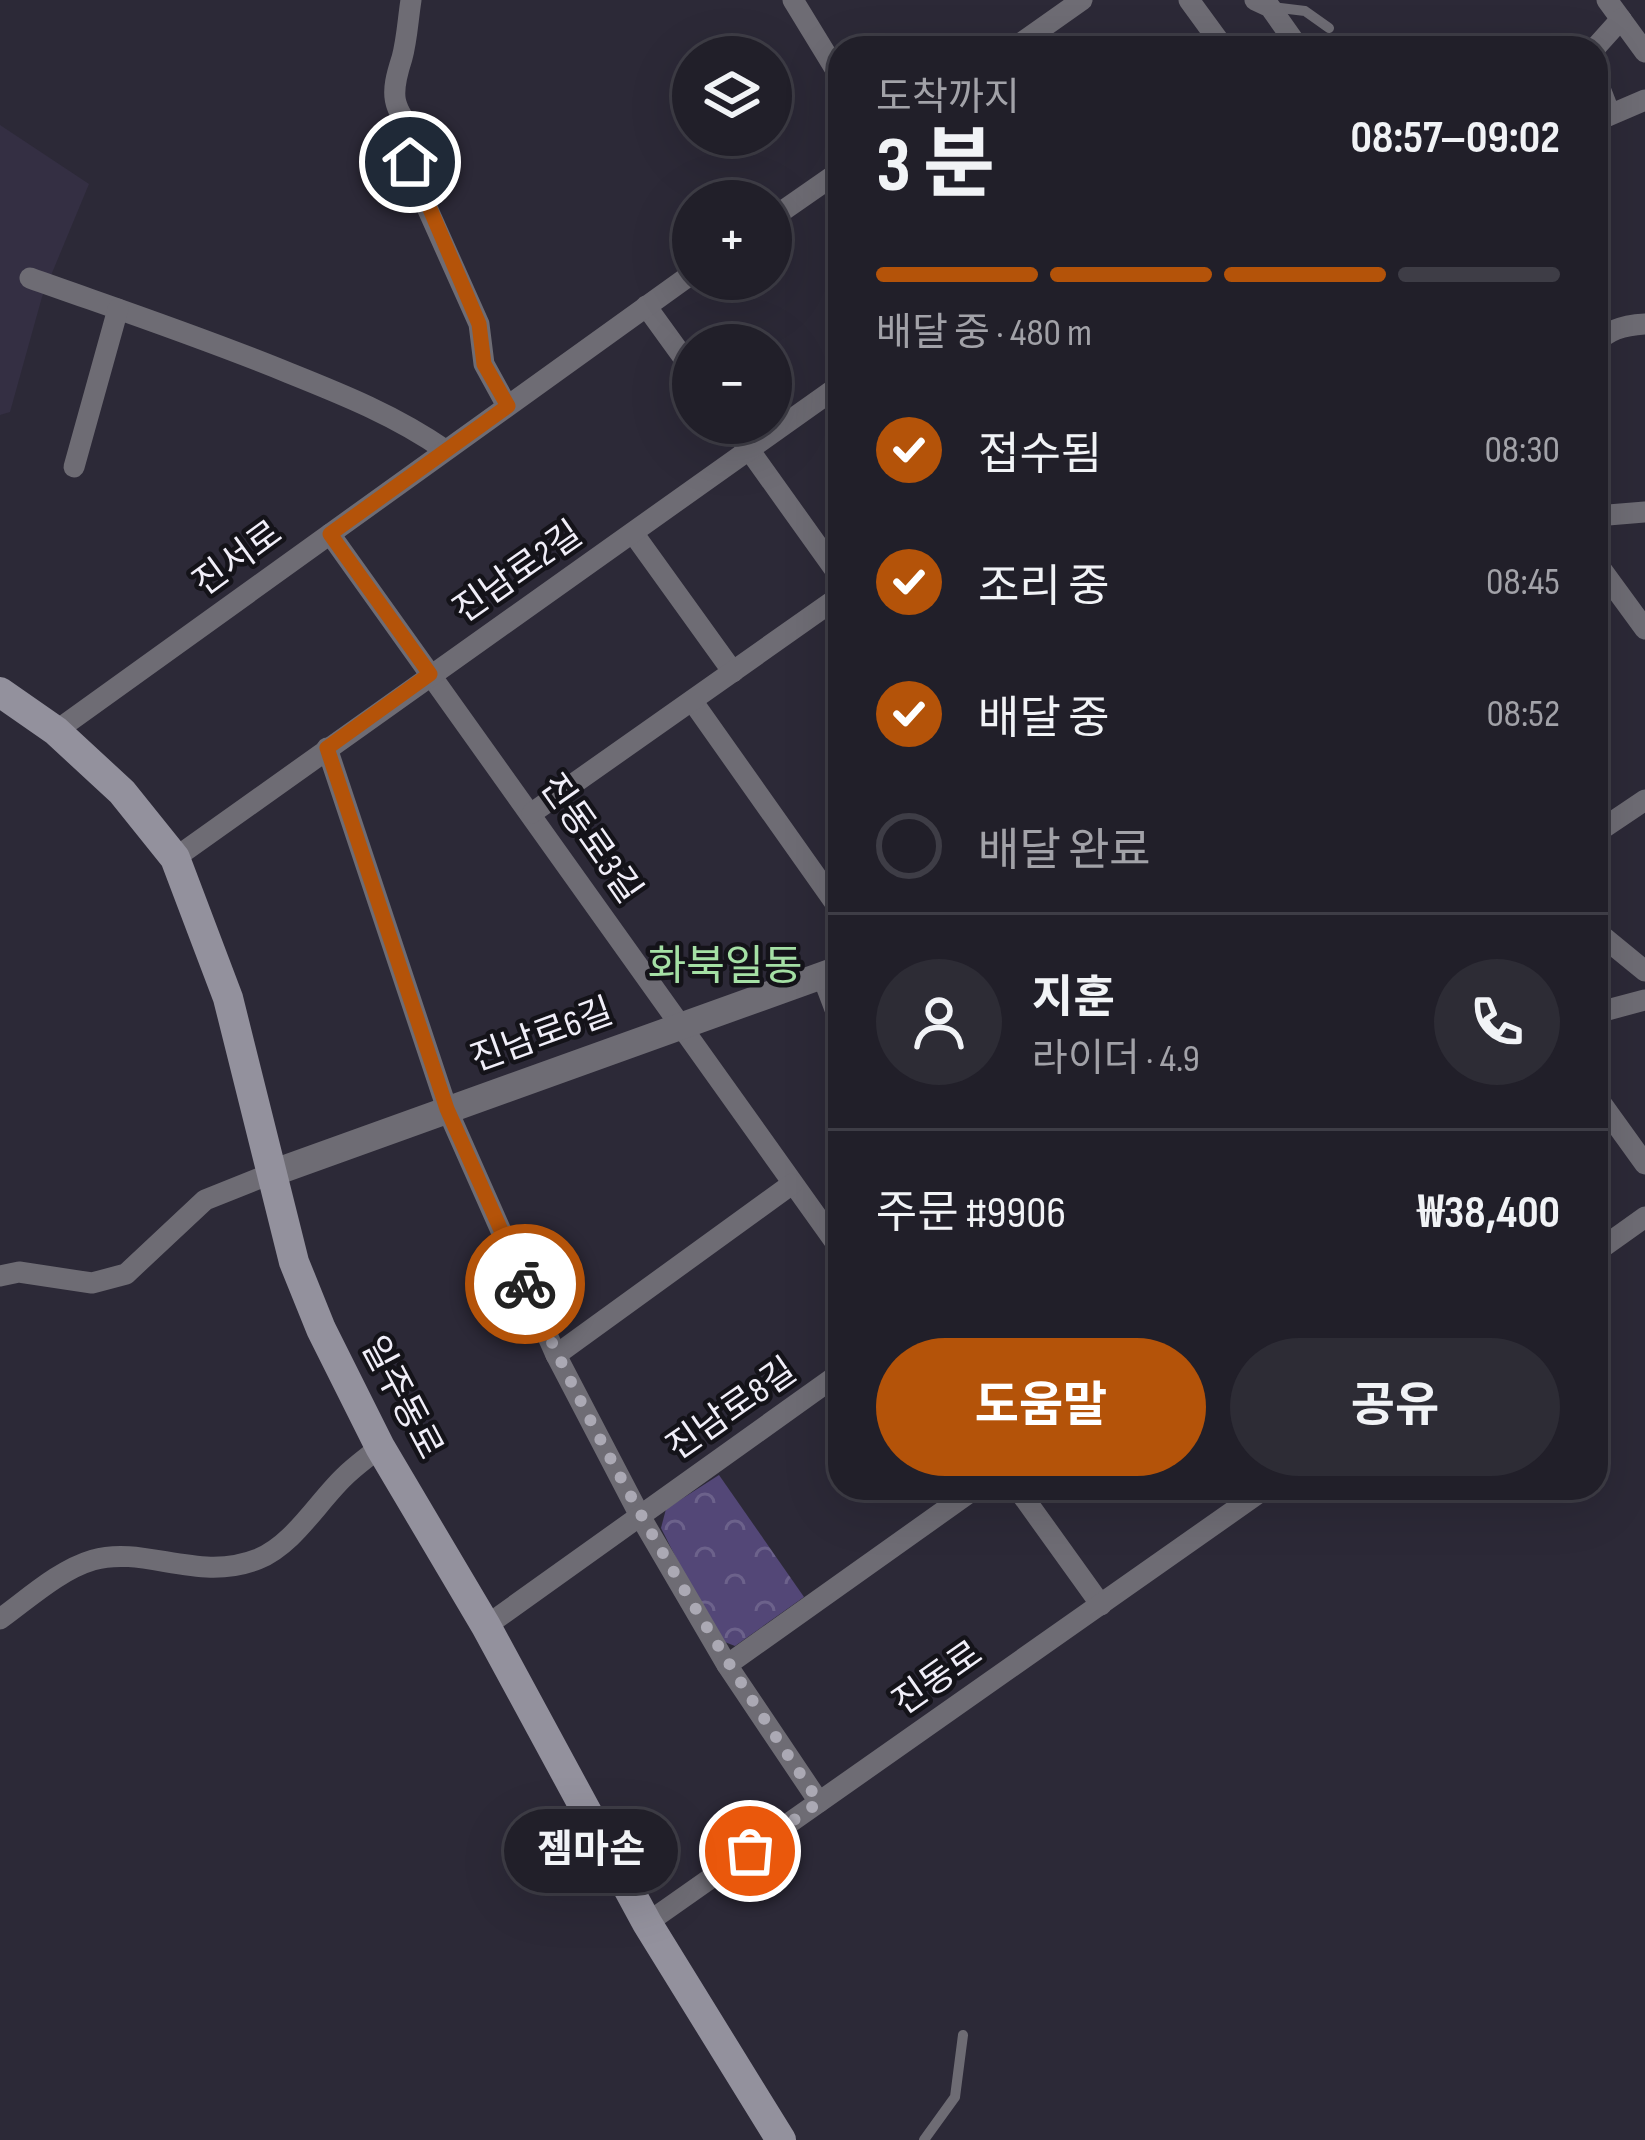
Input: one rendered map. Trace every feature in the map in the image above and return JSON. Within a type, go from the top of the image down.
[{"type":"main road","name":"일주동로","points":[[0,692],[56,730],[122,792],[175,858],[228,998],[294,1262],[321,1329],[380,1448],[486,1626],[647,1923],[781,2140]]},
{"type":"street","points":[[411,0],[402,57],[393,78],[393,98],[402,120],[418,137],[410,162],[416,182],[479,324],[484,364],[508,406]]},
{"type":"street","points":[[793,0],[828,57]]},
{"type":"street","points":[[1031,36],[1082,0]]},
{"type":"street","points":[[1189,0],[1215,36]]},
{"type":"street","points":[[1607,0],[1645,52]]},
{"type":"street","points":[[1266,2],[1290,36]]},
{"type":"street","points":[[1606,36],[1621,19]]},
{"type":"street","points":[[1608,116],[1645,100]]},
{"type":"street","points":[[792,204],[828,179]]},
{"type":"street","points":[[30,278],[185,331],[372,407],[445,450]]},
{"type":"street","name":"진서로","points":[[56,730],[672,288]]},
{"type":"street","points":[[646,306],[672,342]]},
{"type":"street","points":[[74,467],[118,309]]},
{"type":"street","points":[[1608,333],[1645,324]]},
{"type":"street","name":"진남로2길","points":[[175,858],[828,394]]},
{"type":"street","points":[[744,444],[828,561]]},
{"type":"street","points":[[1608,515],[1645,512]]},
{"type":"street","points":[[633,532],[733,672]]},
{"type":"street","name":"진동로3길","points":[[330,534],[828,1233]]},
{"type":"street","points":[[1608,578],[1645,629]]},
{"type":"street","points":[[532,813],[828,605]]},
{"type":"street","points":[[693,702],[828,893]]},
{"type":"street","points":[[327,748],[447,1109],[556,1355],[640,1516],[727,1665],[819,1802]]},
{"type":"street","points":[[1608,825],[1645,800]]},
{"type":"street","points":[[1608,941],[1645,971]]},
{"type":"street","name":"진남로6길","points":[[270,1174],[828,973]]},
{"type":"street","points":[[1608,1010],[1645,1000]]},
{"type":"street","points":[[1608,1113],[1645,1164]]},
{"type":"street","points":[[0,1276],[19,1272],[92,1283],[126,1274],[206,1200],[270,1174]]},
{"type":"street","points":[[556,1355],[792,1184]]},
{"type":"street","points":[[1608,1243],[1645,1217]]},
{"type":"street","name":"진남로8길","points":[[486,1626],[828,1382]]},
{"type":"street","points":[[0,1619],[51,1582],[93,1560],[119,1557],[215,1570],[260,1558],[288,1538],[344,1477],[380,1448]]},
{"type":"street","points":[[727,1665],[959,1500]]},
{"type":"street","points":[[1026,1500],[1101,1605]]},
{"type":"street","name":"진동로","points":[[647,1923],[1248,1500]]},
{"type":"lane","points":[[1266,2],[1305,11],[1329,28]]},
{"type":"lane","points":[[924,2140],[955,2097],[963,2035]]},
{"type":"shaded area","points":[[0,125],[89,184],[42,297],[10,412],[0,415]]},
{"type":"green space","points":[[719,1475],[804,1597],[735,1646],[717,1639],[661,1528],[666,1509]]},
{"type":"way so far","points":[[525,1284],[556,1355],[640,1516],[727,1665],[819,1802],[750,1851]]},
{"type":"place","name":"젬마손","points":[[750,1851]]},
{"type":"district","name":"화북일동","points":[[725,967]]},
{"type":"route","points":[[410,162],[479,324],[484,364],[508,406],[330,534],[430,674],[327,748],[447,1109],[525,1284]]}]
